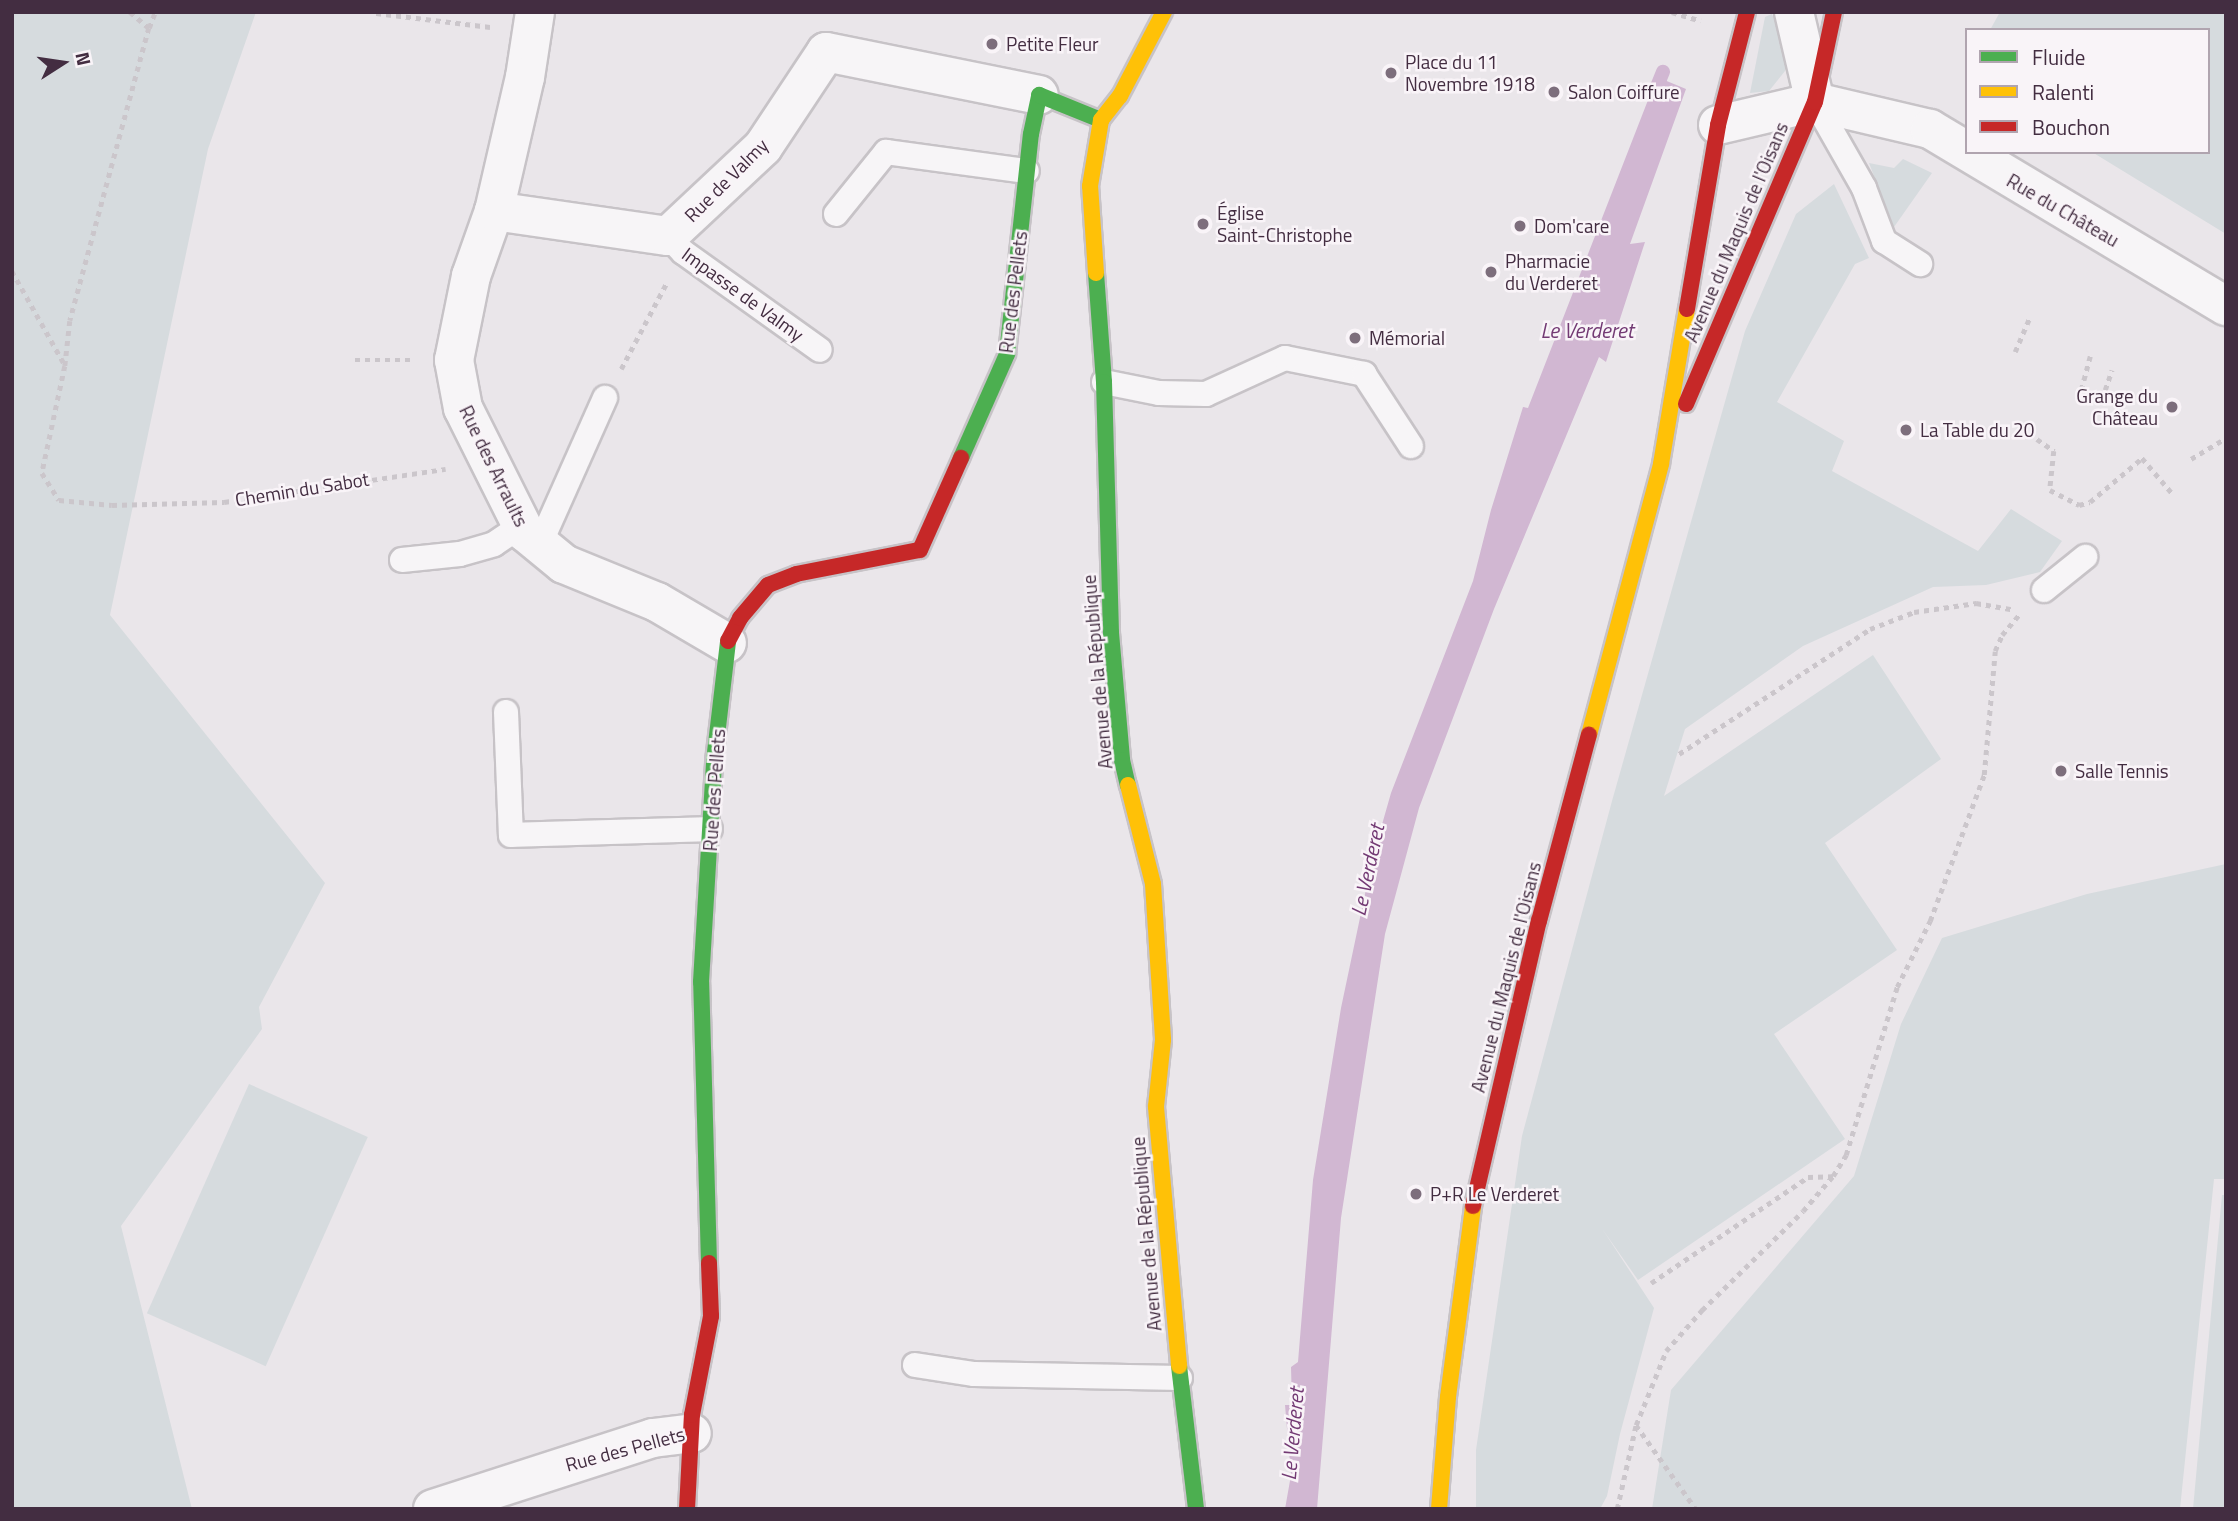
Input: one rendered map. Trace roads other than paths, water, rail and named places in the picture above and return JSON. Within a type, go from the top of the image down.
[{"type":"street","name":"Avenue de la République","points":[[1164,12],[1120,96],[1101,120],[1090,186],[1104,382],[1111,633],[1122,760],[1153,884],[1163,1040],[1156,1107],[1180,1378],[1196,1509]]},
{"type":"street","name":"Avenue du Maquis de l'Oisans","points":[[1439,1509],[1448,1398],[1471,1215],[1539,921],[1661,464],[1718,125],[1747,12]]},
{"type":"street","points":[[1718,125],[1815,102],[1794,12]]},
{"type":"street","name":"Avenue du Maquis de l'Oisans","points":[[1661,464],[1815,102],[1834,12]]},
{"type":"street","name":"Rue des Arraults","points":[[534,23],[494,211],[471,276],[454,360],[463,408],[490,463],[531,535],[564,564],[657,602],[727,643]]},
{"type":"street","name":"Rue de Valmy","points":[[494,211],[668,236],[763,147],[826,52],[1039,95]]},
{"type":"street","points":[[1039,95],[1101,120]]},
{"type":"street","name":"Rue des Pellets","points":[[433,1509],[653,1438],[692,1433],[692,1415],[711,1316],[701,982],[710,829],[727,643],[740,618],[768,585],[796,574],[920,550],[1007,354],[1027,171],[1039,95]]},
{"type":"street","name":"Rue du Château","points":[[1815,102],[1930,129],[1965,150]]},
{"type":"street","name":"Rue du Château","points":[[1972,154],[2226,306]]},
{"type":"street","points":[[687,1509],[692,1433]]},
{"type":"lane","points":[[1815,102],[1864,188],[1884,241],[1920,264]]},
{"type":"lane","points":[[836,214],[886,152],[1027,171]]},
{"type":"lane","name":"Impasse de Valmy","points":[[668,236],[684,252],[820,350]]},
{"type":"lane","points":[[1104,382],[1159,393],[1206,394],[1285,358],[1364,374],[1411,446]]},
{"type":"lane","points":[[401,560],[460,554],[531,535],[605,398]]},
{"type":"lane","points":[[2044,590],[2085,557]]},
{"type":"lane","points":[[506,712],[511,835],[710,829]]},
{"type":"lane","points":[[915,1365],[974,1374],[1180,1378]]},
{"type":"water","name":"Le Verderet","points":[[1657,77],[1686,89],[1630,244],[1645,242],[1606,362],[1599,357],[1494,609],[1419,808],[1385,934],[1341,1218],[1317,1509],[1285,1509],[1291,1475],[1285,1405],[1292,1405],[1291,1367],[1298,1362],[1313,1180],[1341,1008],[1373,856],[1391,793],[1473,581],[1491,510],[1523,407],[1528,408]]},
{"type":"waterway","name":"Le Verderet","points":[[1654,94],[1663,72]]},
{"type":"place","name":"Petite Fleur","points":[[992,44]]},
{"type":"place","name":"Place du 11 Novembre 1918","points":[[1391,73]]},
{"type":"place","name":"Salon Coiffure","points":[[1554,92]]},
{"type":"place","name":"Église Saint-Christophe","points":[[1203,224]]},
{"type":"place","name":"Dom'care","points":[[1520,226]]},
{"type":"place","name":"Pharmacie du Verderet","points":[[1491,272]]},
{"type":"place","name":"Mémorial","points":[[1355,338]]},
{"type":"place","name":"Grange du Château","points":[[2172,407]]},
{"type":"place","name":"La Table du 20","points":[[1906,430]]},
{"type":"place","name":"Salle Tennis","points":[[2061,771]]},
{"type":"place","name":"P+R Le Verderet","points":[[1416,1194]]}]
